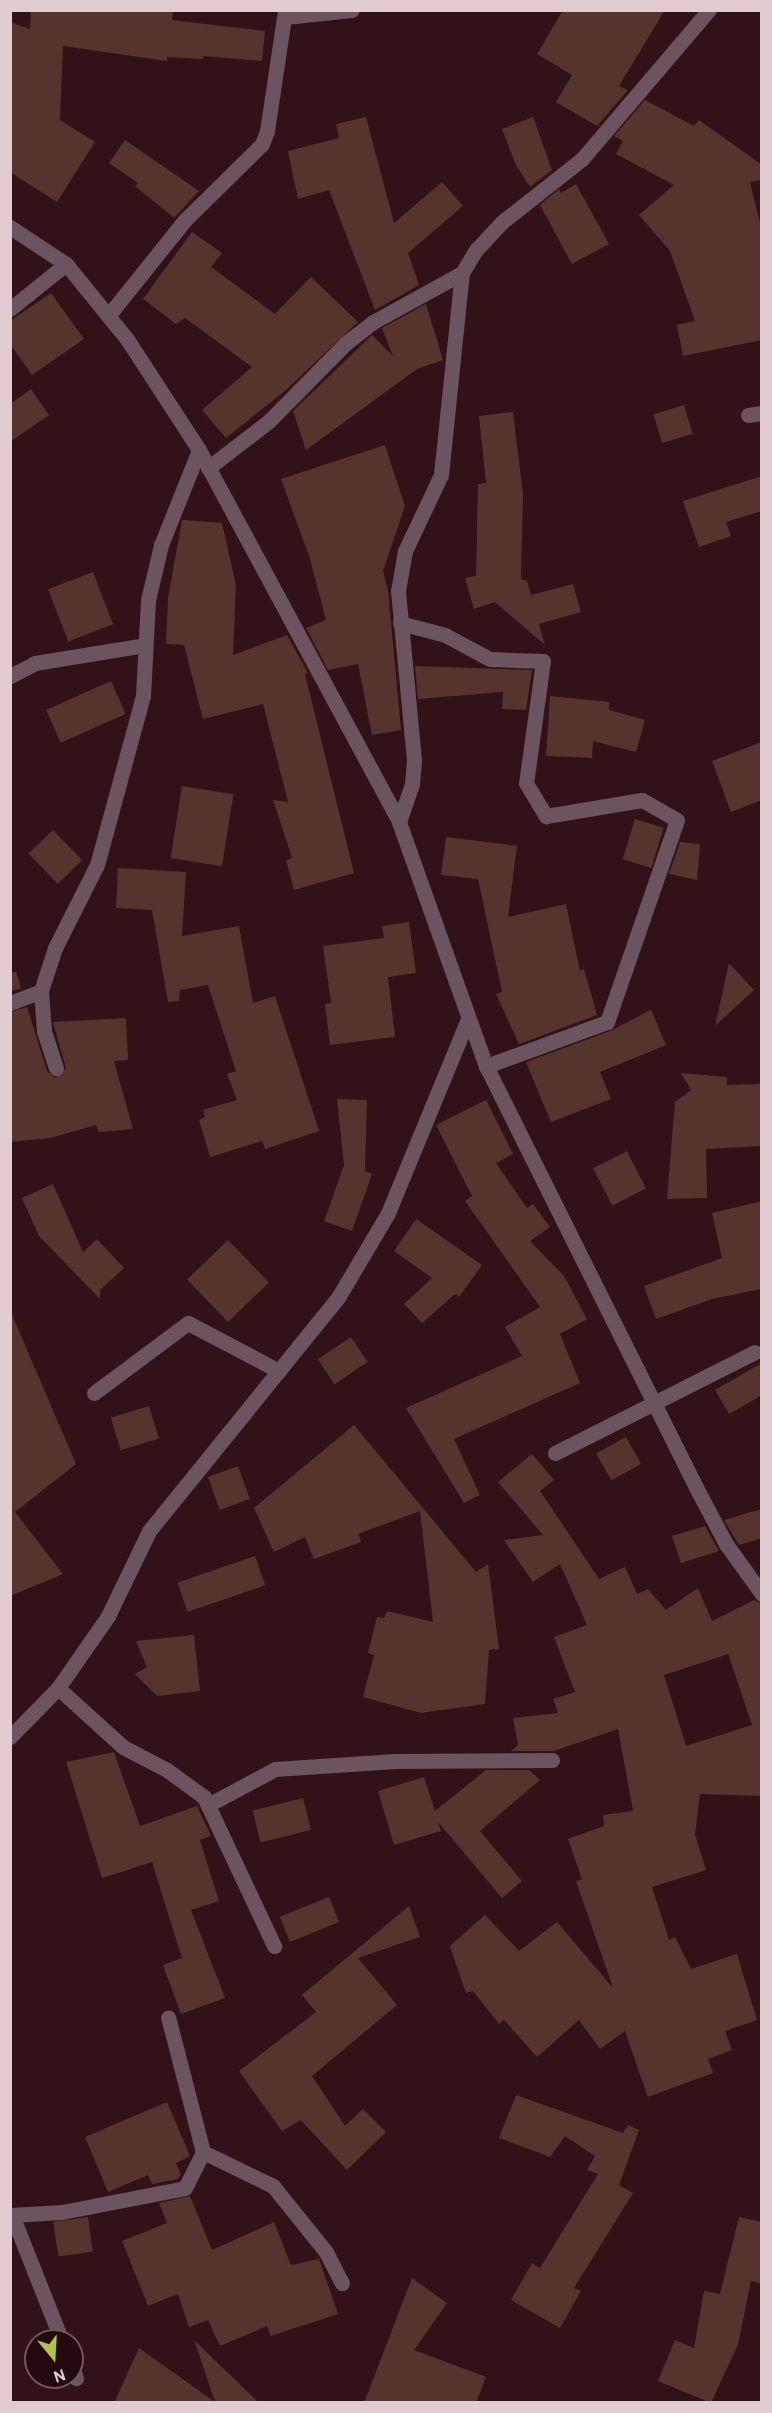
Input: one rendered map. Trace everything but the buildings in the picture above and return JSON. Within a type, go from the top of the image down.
[{"type":"street","points":[[108,316],[185,220],[262,144],[285,14],[352,10]]},
{"type":"street","points":[[399,822],[412,784],[414,760],[398,591],[405,551],[441,475],[462,273],[476,250],[501,222],[582,159],[709,10]]},
{"type":"street","points":[[10,227],[66,264],[108,316],[199,450],[399,822],[486,1066],[726,1544],[762,1594]]},
{"type":"street","points":[[10,309],[66,264]]},
{"type":"street","points":[[208,468],[269,422],[346,343],[373,322],[462,273]]},
{"type":"street","points":[[56,1068],[44,1031],[40,991],[55,948],[97,865],[143,696],[148,600],[160,545],[199,450]]},
{"type":"street","points":[[400,623],[445,634],[490,659],[543,661],[526,783],[546,816],[642,800],[677,820],[607,1022],[486,1066]]},
{"type":"street","points":[[10,676],[35,663],[145,645]]},
{"type":"street","points":[[10,1003],[40,991]]},
{"type":"street","points":[[10,1737],[58,1688],[108,1616],[150,1531],[339,1296],[388,1213],[468,1020]]},
{"type":"street","points":[[94,1393],[188,1323],[279,1371]]},
{"type":"street","points":[[555,1453],[654,1400],[755,1352]]},
{"type":"street","points":[[58,1688],[123,1747],[167,1770],[204,1797],[274,1946]]},
{"type":"street","points":[[208,1805],[275,1768],[395,1761],[552,1760]]},
{"type":"street","points":[[57,2329],[11,2215],[62,2212],[185,2188],[203,2152],[168,2017]]},
{"type":"street","points":[[203,2152],[273,2186],[326,2252],[342,2283]]}]
